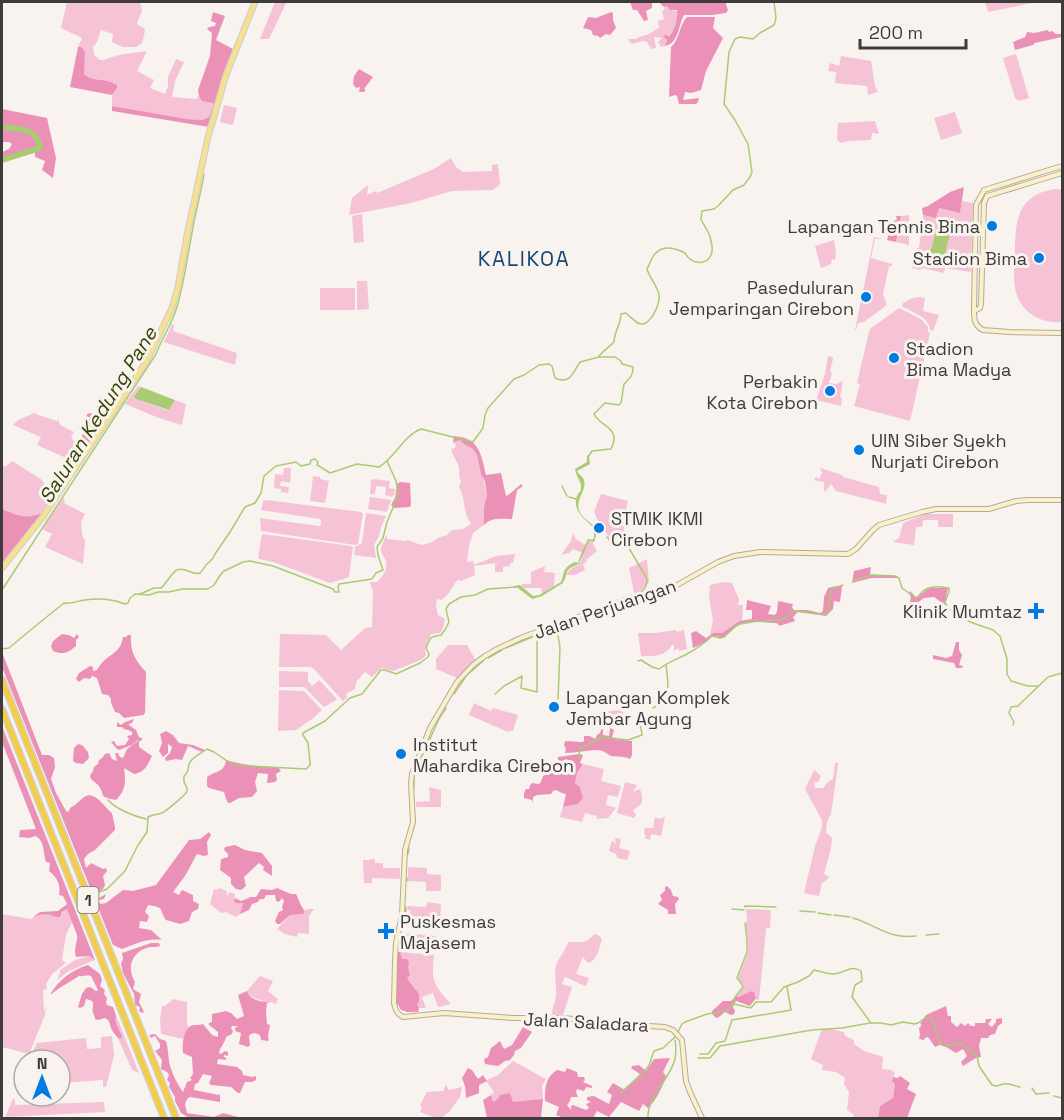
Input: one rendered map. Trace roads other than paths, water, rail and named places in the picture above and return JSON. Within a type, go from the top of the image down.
[{"type":"highway","name":"1","points":[[2,680],[176,1119]]},
{"type":"highway","name":"1","points":[[2,709],[164,1119]]},
{"type":"main road","points":[[2,568],[42,518],[146,362],[172,308],[208,137],[226,75],[255,2]]},
{"type":"street","points":[[1062,166],[984,190],[979,196],[976,205],[974,309],[975,323],[982,330],[1062,333]]},
{"type":"street","points":[[974,309],[980,308],[981,304],[985,199],[987,196],[1062,173]]},
{"type":"street","name":"Jalan Perjuangan","points":[[403,1017],[398,1015],[395,1009],[395,960],[396,943],[402,920],[405,850],[413,822],[412,771],[434,720],[457,682],[473,665],[488,654],[515,641],[629,598],[653,595],[670,589],[734,556],[760,552],[849,554],[876,527],[922,512],[989,509],[1016,501],[1062,500]]},
{"type":"street","name":"Jalan Saladara","points":[[403,1017],[444,1013],[513,1018],[558,1017],[633,1027],[665,1027],[681,1038],[686,1081],[702,1119]]},
{"type":"waterway","points":[[588,457],[592,451],[611,449],[614,436],[594,414],[605,403],[619,405],[621,403],[624,384],[631,377],[633,370],[633,367],[622,364],[615,357],[599,356],[614,342],[621,314],[626,313],[642,324],[653,315],[659,295],[647,269],[652,257],[655,253],[667,248],[685,253],[694,261],[701,262],[708,259],[712,253],[712,246],[701,219],[702,211],[714,209],[733,190],[744,185],[750,177],[752,172],[748,144],[724,104],[729,52],[735,39],[740,37],[753,39],[774,25],[776,18],[774,2]]},
{"type":"waterway","points":[[2,127],[31,132],[38,140],[40,147],[2,160]]},
{"type":"waterway","name":"Saluran Kedung Pane","points":[[2,590],[156,354],[177,307],[204,174]]},
{"type":"waterway","points":[[140,594],[154,588],[161,588],[177,570],[200,573],[213,558],[245,507],[255,503],[261,493],[264,476],[276,466],[296,462],[301,466],[310,464],[311,460],[315,459],[318,462],[317,465],[330,473],[357,464],[379,467],[410,436],[421,429],[473,442],[483,428],[488,408],[514,379],[539,365],[549,364],[552,366],[555,378],[565,380],[571,376],[580,362],[599,357]]},
{"type":"waterway","points":[[2,649],[9,648],[64,603],[100,599],[125,604],[135,594],[149,595],[182,589],[208,589],[214,585],[224,571],[243,562],[250,561],[273,566],[333,589],[335,592],[339,592],[339,584],[372,579],[376,573],[383,570],[377,547],[383,538],[398,492],[387,461]]},
{"type":"waterway","points":[[562,486],[567,496]]},
{"type":"waterway","points":[[569,497],[576,499]]},
{"type":"waterway","points":[[607,537],[611,542],[629,548],[647,579],[646,586],[641,592]]},
{"type":"waterway","points":[[853,581],[871,575],[895,576],[899,578],[902,588],[916,598],[929,588],[949,588],[945,602],[948,608],[970,622],[993,630],[1000,636],[1007,659],[1007,674],[1011,681],[1028,686],[1038,686]]},
{"type":"waterway","points":[[638,661],[641,660],[659,669],[694,650],[712,636],[724,637],[740,624],[781,620],[786,618],[791,611],[826,614],[832,589],[843,585]]},
{"type":"waterway","points":[[97,893],[107,889],[125,871],[147,832],[148,817],[164,812],[186,793],[184,776],[190,762],[196,756],[207,749],[233,765],[306,769],[310,762],[308,743],[303,733],[325,721],[350,698],[362,694],[381,670],[396,674],[428,657],[426,648],[430,640],[432,637],[441,635],[449,622],[446,609],[449,604],[461,597],[475,595],[488,589],[516,587]]},
{"type":"waterway","points":[[602,612],[616,607]]},
{"type":"waterway","points":[[585,619],[591,616]]},
{"type":"waterway","points":[[573,623],[580,620]]},
{"type":"waterway","points":[[557,628],[560,648],[558,699]]},
{"type":"waterway","points":[[538,635],[549,631]]},
{"type":"waterway","points":[[506,648],[532,637]]},
{"type":"waterway","points":[[495,694],[522,676],[521,688],[537,692],[537,639]]},
{"type":"waterway","points":[[488,658],[502,650]]},
{"type":"waterway","points":[[454,694],[466,676],[483,661]]},
{"type":"waterway","points":[[653,708],[664,699],[668,690],[666,665]]},
{"type":"waterway","points":[[1013,725],[1014,722],[1009,713],[1011,707],[1018,706],[1048,677],[1062,673]]},
{"type":"waterway","points":[[417,767],[446,708]]},
{"type":"waterway","points":[[579,757],[580,748],[603,737],[628,740],[642,735],[639,715]]},
{"type":"waterway","points":[[414,775],[414,786]]},
{"type":"waterway","points":[[108,800],[125,812],[146,819]]},
{"type":"waterway","points":[[408,854],[409,848]]},
{"type":"waterway","points":[[405,924],[406,907]]},
{"type":"waterway","points":[[745,907],[776,907]]},
{"type":"waterway","points":[[732,909],[744,910]]},
{"type":"waterway","points":[[800,911],[815,912]]},
{"type":"waterway","points":[[818,913],[831,915]]},
{"type":"waterway","points":[[834,915],[850,917]]},
{"type":"waterway","points":[[853,918],[890,934],[916,936]]},
{"type":"waterway","points":[[733,1004],[735,997],[743,987],[737,978],[747,952],[745,923]]},
{"type":"waterway","points":[[926,935],[939,934]]},
{"type":"waterway","points":[[678,1032],[685,1022],[707,1014],[726,1011],[734,1004],[751,1008],[756,1002],[771,1002],[784,987],[809,976],[814,970],[837,974],[857,969],[861,971],[862,981],[855,985],[852,997],[871,1023],[914,1024],[930,1018],[941,1045],[958,1043],[965,1045],[977,1056],[979,1066],[992,1085],[1009,1084],[1020,1087]]},
{"type":"waterway","points":[[700,1054],[708,1054],[716,1043],[725,1041],[732,1020],[791,1010],[787,987]]},
{"type":"waterway","points":[[698,1058],[710,1058],[720,1046],[812,1030],[870,1023]]},
{"type":"waterway","points":[[620,1093],[647,1067],[654,1051],[663,1048],[676,1036]]},
{"type":"waterway","points":[[648,1118],[651,1102],[669,1074],[675,1059],[675,1040]]},
{"type":"waterway","points":[[1032,1088],[1036,1094],[1049,1093]]},
{"type":"waterway","points":[[1054,1096],[1062,1098]]},
{"type":"place","name":"Lapangan Tennis Bima","points":[[992,226]]},
{"type":"place","name":"Stadion Bima","points":[[1039,258]]},
{"type":"place","name":"Paseduluran Jemparingan Cirebon","points":[[866,297]]},
{"type":"place","name":"Stadion Bima Madya","points":[[894,358]]},
{"type":"place","name":"Perbakin Kota Cirebon","points":[[830,391]]},
{"type":"place","name":"UIN Siber Syekh Nurjati Cirebon","points":[[859,450]]},
{"type":"place","name":"STMIK IKMI Cirebon","points":[[599,528]]},
{"type":"place","name":"Klinik Mumtaz","points":[[1036,611]]},
{"type":"place","name":"Lapangan Komplek Jembar Agung","points":[[554,707]]},
{"type":"place","name":"Institut Mahardika Cirebon","points":[[401,754]]},
{"type":"place","name":"Puskesmas Majasem","points":[[386,931]]},
{"type":"district","name":"KALIKOA","points":[[524,258]]}]
